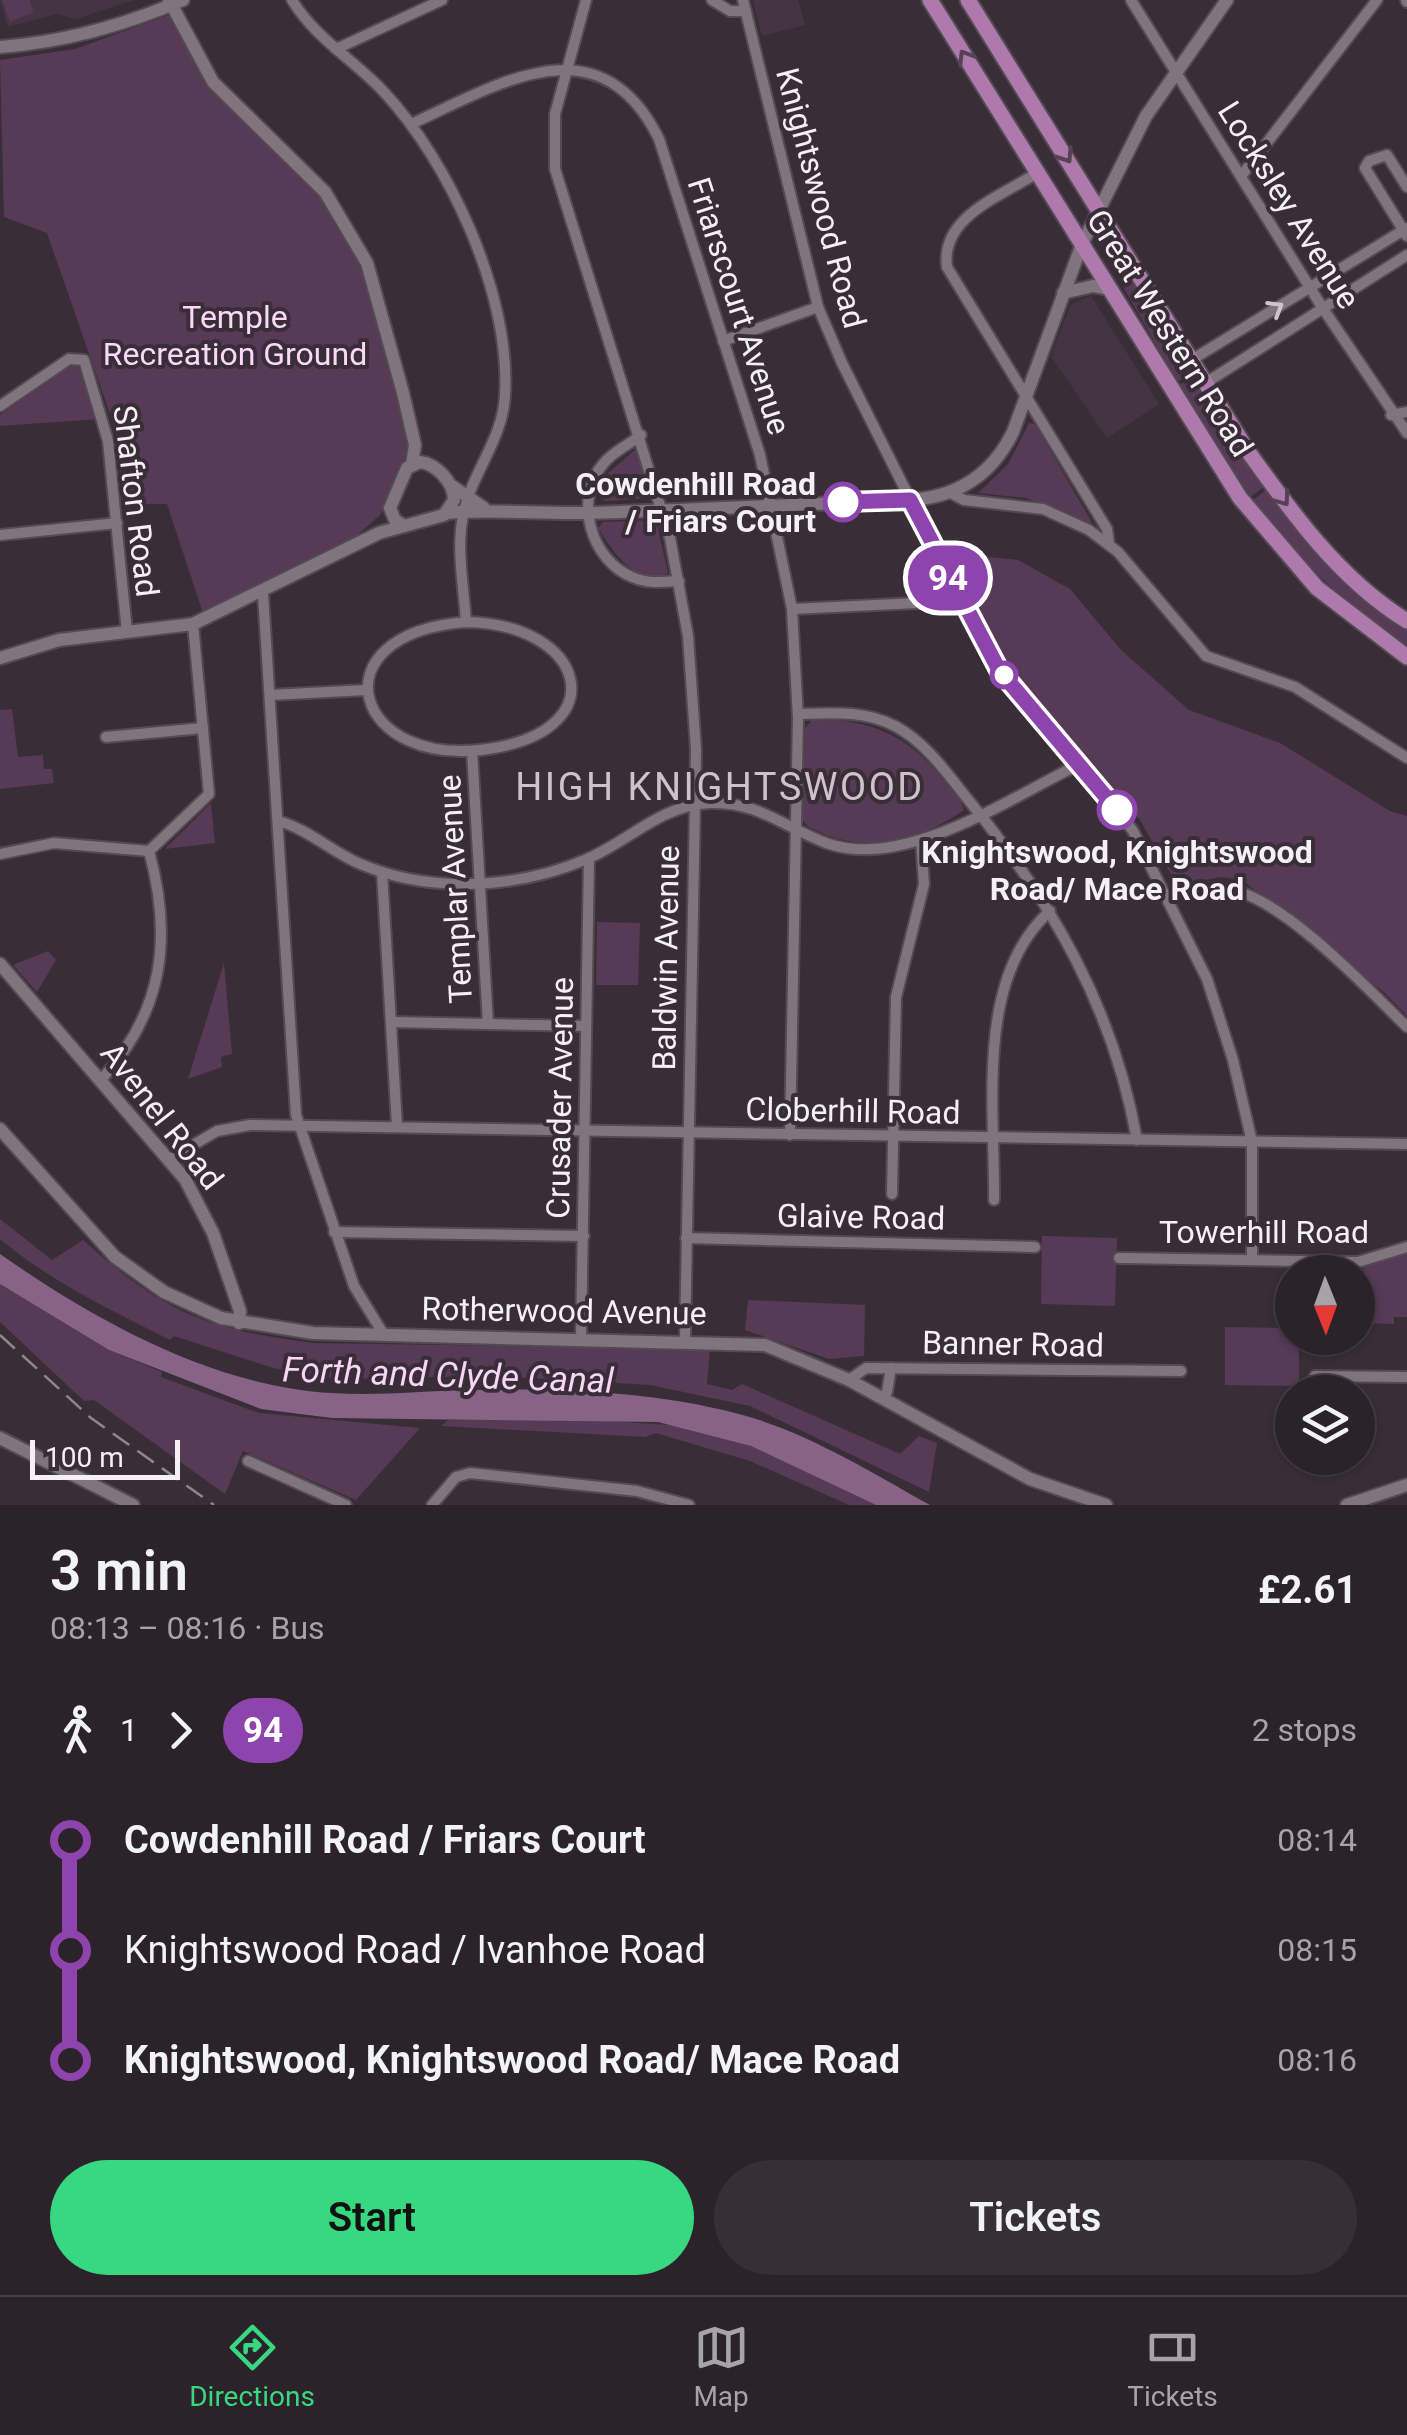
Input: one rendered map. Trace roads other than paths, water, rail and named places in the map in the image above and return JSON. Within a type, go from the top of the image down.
[{"type":"main road","name":"Great Western Road","points":[[930,0],[1266,532],[1318,588],[1407,658]]},
{"type":"main road","name":"Great Western Road","points":[[968,0],[1295,517],[1344,570],[1407,621]]},
{"type":"street","points":[[292,0],[411,124],[468,222],[501,337],[504,410],[493,449],[467,503],[466,622]]},
{"type":"street","points":[[336,49],[442,0]]},
{"type":"street","name":"Baldwin Avenue","points":[[586,0],[555,114],[555,168],[662,510],[679,581],[693,686],[685,1340]]},
{"type":"street","points":[[712,0],[730,11],[744,6]]},
{"type":"street","name":"Locksley Avenue","points":[[1131,0],[1322,307],[1391,415],[1407,433]]},
{"type":"street","points":[[0,47],[112,28],[174,2],[213,82],[326,192],[349,228],[376,287],[415,445],[428,463],[467,503],[484,508],[588,513],[910,500],[951,493],[977,479],[998,458],[1026,397],[1082,244],[1146,116],[1227,0]]},
{"type":"street","points":[[1242,175],[1377,0]]},
{"type":"street","name":"Knightswood Road","points":[[744,6],[818,306],[960,601],[999,670],[1082,763],[1133,831],[1166,894],[1222,1021],[1252,1142],[1252,1260]]},
{"type":"street","points":[[411,124],[528,73],[566,68]]},
{"type":"street","name":"Friarscourt Avenue","points":[[566,68],[598,76],[622,91],[653,128],[772,505],[792,610],[798,714],[790,1135]]},
{"type":"street","points":[[1193,359],[1406,231],[1366,168],[1369,161],[1387,155],[1407,187]]},
{"type":"street","points":[[1037,173],[958,224],[945,255],[951,280],[1106,530],[1109,543]]},
{"type":"street","points":[[1207,382],[1407,255]]},
{"type":"street","points":[[1063,293],[1093,286],[1110,289]]},
{"type":"street","points":[[723,341],[818,306]]},
{"type":"street","name":"Shafton Road","points":[[0,406],[68,358],[84,360],[105,424],[128,632]]},
{"type":"street","points":[[1391,415],[1407,412]]},
{"type":"street","points":[[641,435],[602,464],[589,494],[588,513],[597,544],[612,565],[637,579],[679,581]]},
{"type":"street","points":[[412,464],[415,445]]},
{"type":"street","points":[[379,533],[407,468],[428,463]]},
{"type":"street","points":[[446,513],[454,500],[452,486]]},
{"type":"street","points":[[951,493],[964,500],[1043,509],[1109,543],[1206,656],[1295,688],[1407,758]]},
{"type":"street","points":[[0,658],[59,640],[193,624],[263,594],[379,533],[467,503]]},
{"type":"street","points":[[391,512],[404,526]]},
{"type":"street","points":[[0,535],[117,523]]},
{"type":"street","name":"Rotherwood Avenue","points":[[263,594],[299,1127],[360,1301],[384,1335],[765,1345],[849,1380],[998,1463],[1106,1505]]},
{"type":"street","points":[[792,610],[960,601]]},
{"type":"street","points":[[466,622],[505,626],[548,642],[563,657],[570,686],[562,712],[540,732],[513,744],[472,750],[421,745],[390,732],[372,712],[366,690],[370,671],[383,652],[416,633],[466,622]]},
{"type":"street","points":[[0,854],[54,843],[150,851],[207,798],[193,624]]},
{"type":"street","points":[[270,695],[366,690]]},
{"type":"street","points":[[798,714],[844,712],[894,726],[929,752],[1020,862],[1085,972],[1128,1088],[1137,1140]]},
{"type":"street","points":[[106,737],[203,728]]},
{"type":"street","name":"Templar Avenue","points":[[472,750],[488,1024]]},
{"type":"street","points":[[278,821],[382,872],[438,882],[479,883],[532,876],[589,858],[654,819],[694,804],[746,805],[828,844],[860,851],[888,850],[921,840],[1082,763]]},
{"type":"street","points":[[892,1194],[896,996],[924,884],[921,840]]},
{"type":"street","points":[[101,1080],[134,1040],[157,986],[161,949],[150,851]]},
{"type":"street","name":"Crusader Avenue","points":[[582,1338],[589,858]]},
{"type":"street","points":[[382,872],[397,1126]]},
{"type":"street","points":[[1166,894],[1224,888],[1258,898],[1331,955],[1407,1028]]},
{"type":"street","points":[[994,1200],[1002,983],[1018,945],[1050,911]]},
{"type":"street","name":"Avenel Road","points":[[0,964],[170,1158],[213,1232],[236,1300],[239,1323]]},
{"type":"street","points":[[391,1022],[586,1026]]},
{"type":"street","name":"Cloberhill Road","points":[[170,1158],[218,1131],[250,1126],[1407,1144]]},
{"type":"street","points":[[0,1129],[115,1256],[164,1292],[239,1323],[314,1333],[384,1335]]},
{"type":"street","points":[[334,1232],[584,1236]]},
{"type":"street","name":"Glaive Road","points":[[686,1238],[1035,1246]]},
{"type":"street","name":"Towerhill Road","points":[[1118,1258],[1362,1262],[1407,1247]]},
{"type":"street","name":"Banner Road","points":[[849,1380],[866,1368],[1181,1371]]},
{"type":"street","points":[[888,1392],[892,1368]]},
{"type":"street","points":[[1375,1377],[1407,1377]]},
{"type":"street","points":[[0,1438],[133,1505]]},
{"type":"street","points":[[248,1461],[346,1505]]},
{"type":"street","points":[[432,1505],[456,1477],[470,1473],[584,1483],[690,1505]]},
{"type":"street","points":[[1347,1505],[1407,1486]]},
{"type":"railway","points":[[0,1335],[91,1418],[214,1505]]},
{"type":"place","name":"Cowdenhill Road / Friars Court","points":[[843,502]]},
{"type":"place","name":"Knightswood, Knightswood Road/ Mace Road","points":[[1117,810]]},
{"type":"district","name":"HIGH KNIGHTSWOOD","points":[[720,787]]},
{"type":"park label","name":"Temple Recreation Ground","points":[[235,336]]},
{"type":"water label","name":"Forth and Clyde Canal","points":[[448,1375]]}]
